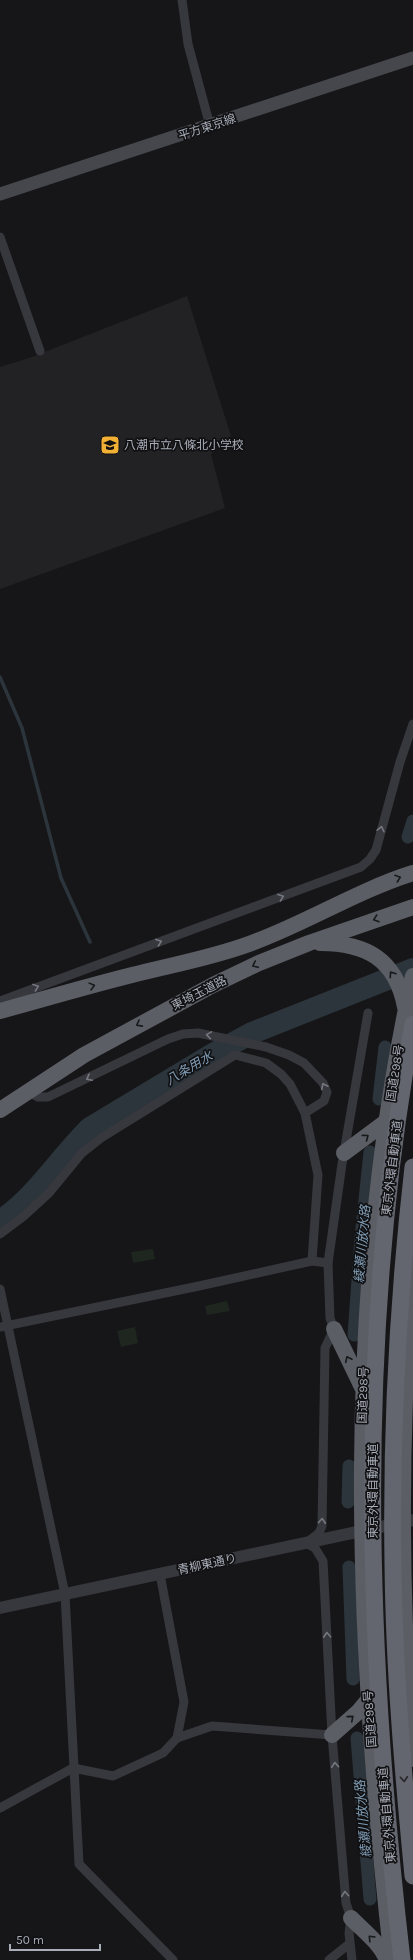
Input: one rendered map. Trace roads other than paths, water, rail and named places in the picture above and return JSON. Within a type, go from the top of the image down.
[{"type":"highway","points":[[0,1011],[242,946],[284,930],[367,890],[413,873]]},
{"type":"highway","name":"東埼玉道路","points":[[0,1110],[84,1055],[219,982],[309,943],[413,907]]},
{"type":"highway","points":[[309,943],[339,943],[351,945],[369,952],[382,961],[394,975],[403,996],[409,1017]]},
{"type":"highway","name":"国道298号","points":[[392,1960],[382,1869],[368,1700],[363,1531],[363,1389],[373,1247],[387,1121],[409,1017],[413,976]]},
{"type":"highway","name":"東京外環自動車道","points":[[402,1960],[381,1749],[373,1591],[372,1488],[373,1397],[378,1311],[385,1232],[406,1065],[409,1017]]},
{"type":"highway","points":[[344,1153],[387,1121]]},
{"type":"highway","name":"東京外環自動車道","points":[[413,1167],[400,1298],[392,1493],[398,1698],[413,1876]]},
{"type":"highway","points":[[413,1258],[410,1343],[403,1430],[408,1521],[413,1760]]},
{"type":"highway","points":[[334,1329],[363,1389]]},
{"type":"highway","points":[[332,1735],[358,1712],[368,1700]]},
{"type":"highway","points":[[351,1918],[373,1939],[384,1953],[387,1960]]},
{"type":"main road","name":"平方東京線","points":[[0,194],[413,58]]},
{"type":"street","points":[[182,0],[188,44],[210,126]]},
{"type":"street","points":[[0,237],[40,351]]},
{"type":"street","points":[[0,1000],[361,867],[370,859],[376,850],[398,770],[413,724]]},
{"type":"street","points":[[352,1960],[349,1944],[351,1918],[346,1903],[332,1735],[323,1561],[315,1548],[306,1543],[319,1533],[322,1526],[325,1348],[334,1329],[330,1318],[328,1263],[344,1153],[368,1013]]},
{"type":"street","points":[[29,1092],[38,1097],[48,1097],[168,1039],[183,1034],[198,1033],[266,1047],[304,1063],[324,1083],[327,1092],[324,1101],[305,1113]]},
{"type":"street","points":[[0,1234],[24,1216],[49,1193],[82,1153],[101,1138],[235,1055],[266,1063],[280,1074],[290,1084],[305,1113],[318,1175],[312,1261]]},
{"type":"street","points":[[4,1326],[200,1286],[312,1261],[328,1263]]},
{"type":"street","points":[[0,1289],[4,1326],[65,1594],[78,1864],[173,1960]]},
{"type":"street","name":"青柳東通り","points":[[0,1608],[408,1521]]},
{"type":"street","points":[[0,1808],[73,1768],[113,1776],[164,1753],[177,1738],[184,1702],[160,1574]]},
{"type":"street","points":[[177,1738],[212,1726],[332,1735]]},
{"type":"street","points":[[329,1960],[349,1944]]},
{"type":"waterway","points":[[0,677],[22,728],[61,878],[90,942]]},
{"type":"waterway","name":"綾瀬川放水路","points":[[408,837],[413,821]]},
{"type":"waterway","name":"八条用水","points":[[0,1221],[36,1189],[90,1128],[213,1054],[252,1033],[413,969]]},
{"type":"waterway","name":"綾瀬川放水路","points":[[379,1099],[385,1047]]},
{"type":"waterway","name":"綾瀬川放水路","points":[[354,1335],[361,1238],[370,1152]]},
{"type":"waterway","name":"綾瀬川放水路","points":[[348,1502],[349,1466]]},
{"type":"waterway","name":"綾瀬川放水路","points":[[349,1567],[353,1679]]},
{"type":"waterway","name":"綾瀬川放水路","points":[[357,1738],[370,1899]]},
{"type":"place","name":"八潮市立八條北小学校","points":[[110,445]]}]
